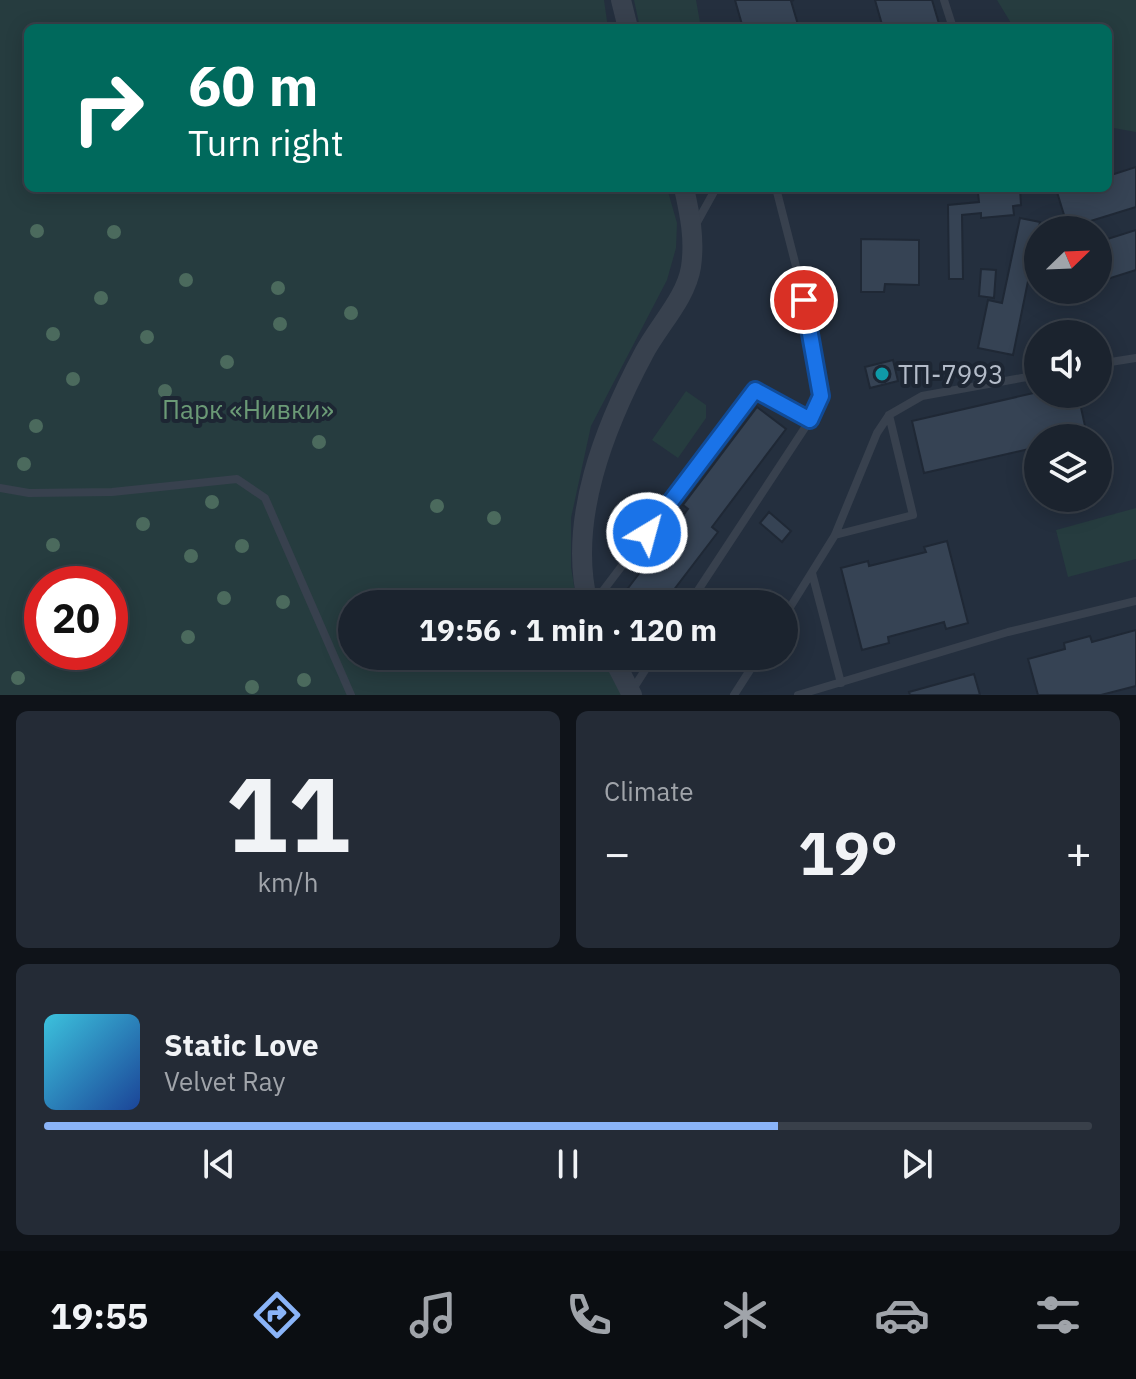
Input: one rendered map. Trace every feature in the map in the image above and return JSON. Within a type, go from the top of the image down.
[{"type":"street","points":[[621,0],[627,24]]},
{"type":"street","points":[[586,590],[581,578],[583,519],[602,451],[644,353],[678,298],[690,270],[693,228],[685,192]]},
{"type":"street","points":[[620,670],[632,693]]},
{"type":"lane","points":[[944,0],[952,24]]},
{"type":"lane","points":[[693,228],[714,192]]},
{"type":"lane","points":[[698,590],[810,420],[821,396],[799,278],[777,192]]},
{"type":"lane","points":[[1112,362],[1136,358]]},
{"type":"lane","points":[[798,595],[835,535],[877,433],[889,415],[922,396],[1024,378]]},
{"type":"lane","points":[[602,590],[755,390],[810,420]]},
{"type":"lane","points":[[835,535],[913,515],[889,415]]},
{"type":"lane","points":[[0,488],[29,493],[112,492],[237,479],[265,498],[351,695]]},
{"type":"lane","points":[[812,573],[841,683]]},
{"type":"lane","points":[[798,695],[1008,632],[1136,601]]},
{"type":"lane","points":[[632,693],[646,670]]},
{"type":"lane","points":[[734,695],[750,670]]},
{"type":"green space","name":"Парк «Нивки»","points":[[0,0],[604,0],[607,24],[24,24],[24,192],[668,192],[677,223],[676,248],[667,280],[591,426],[571,518],[571,567],[575,590],[338,590],[338,670],[611,670],[624,695],[0,695]]},
{"type":"green space","points":[[634,0],[696,0],[700,24],[639,24]]},
{"type":"green space","points":[[997,0],[1136,0],[1136,132],[1112,128],[1112,24],[1012,24]]},
{"type":"green space","points":[[686,391],[706,405],[706,418],[678,458],[652,440]]},
{"type":"green space","points":[[1136,508],[1136,559],[1068,577],[1056,530]]},
{"type":"building","points":[[735,0],[794,0],[791,1],[798,24],[742,24]]},
{"type":"building","points":[[875,0],[932,0],[939,24],[882,24]]},
{"type":"building","points":[[1136,167],[1136,207],[1107,216],[1064,216],[1057,192],[1112,192],[1112,175]]},
{"type":"building","points":[[1020,192],[1021,205],[1013,206],[1014,215],[981,218],[981,213],[962,215],[963,279],[949,279],[948,205],[979,202],[978,193]]},
{"type":"building","points":[[1020,218],[1024,219],[1024,301],[1013,355],[978,348],[988,300],[1002,303]]},
{"type":"building","points":[[1136,230],[1136,270],[1112,278],[1112,238]]},
{"type":"building","points":[[861,239],[919,240],[919,285],[885,284],[884,292],[861,292]]},
{"type":"building","points":[[981,269],[996,270],[994,298],[979,296]]},
{"type":"building","name":"ТП-7993","points":[[893,360],[898,381],[870,388],[865,367]]},
{"type":"building","points":[[1024,395],[1024,408],[1081,408],[1085,424],[1024,424],[1024,450],[924,473],[912,421]]},
{"type":"building","points":[[757,407],[786,429],[712,527],[718,532],[674,590],[627,590],[688,509],[683,505]]},
{"type":"building","points":[[769,512],[791,531],[782,542],[760,523]]},
{"type":"building","points":[[947,541],[968,623],[946,629],[944,622],[888,637],[889,643],[862,650],[841,568],[868,561],[869,566],[926,552],[924,547]]},
{"type":"building","points":[[1136,630],[1136,686],[1101,695],[1038,695],[1028,659],[1065,649],[1064,643],[1090,636],[1092,642]]},
{"type":"building","points":[[974,674],[980,695],[910,695],[909,692]]},
{"type":"place","name":"ТП-7993","points":[[882,374]]},
{"type":"route","points":[[647,533],[755,390],[810,420],[821,396],[804,300]]}]
